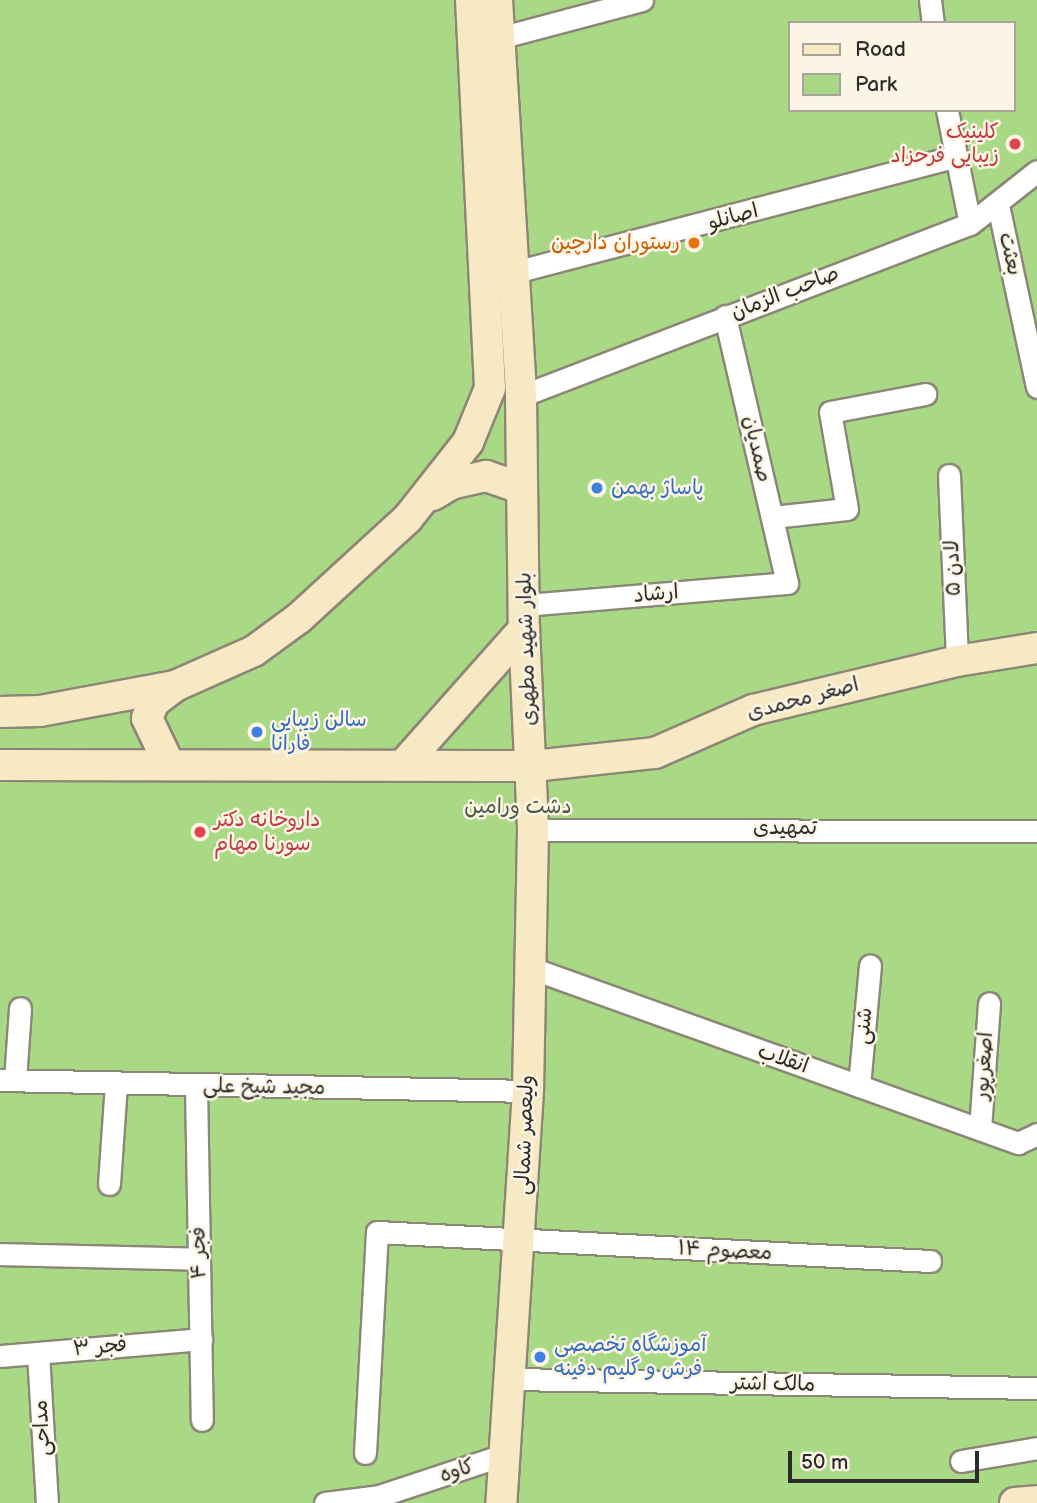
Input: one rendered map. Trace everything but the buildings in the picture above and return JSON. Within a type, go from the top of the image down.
[{"type":"main road","points":[[169,764],[147,718],[154,702],[175,686],[265,643],[342,580],[427,498],[468,442],[490,388],[471,0]]},
{"type":"main road","name":"بلوار شهید مطهری","points":[[497,0],[511,274],[521,396],[520,488],[524,617],[533,766]]},
{"type":"main road","points":[[427,498],[451,484],[486,476],[520,488]]},
{"type":"main road","points":[[404,764],[524,617]]},
{"type":"main road","name":"اصغر محمدی","points":[[533,766],[655,753],[753,710],[957,661],[1037,648]]},
{"type":"main road","points":[[0,712],[40,711],[175,686]]},
{"type":"main road","points":[[106,764],[135,746],[132,720],[109,699]]},
{"type":"main road","points":[[0,765],[533,766]]},
{"type":"main road","name":"ولیعصر شمالی","points":[[501,1503],[528,1091],[533,766]]},
{"type":"main road","points":[[1015,1503],[1037,1501]]},
{"type":"street","points":[[499,38],[642,0]]},
{"type":"street","points":[[930,0],[933,21]]},
{"type":"street","points":[[947,112],[954,157],[970,224]]},
{"type":"street","name":"اصانلو","points":[[511,274],[954,157]]},
{"type":"street","name":"صاحب الزمان","points":[[521,396],[970,224],[999,205],[1037,171]]},
{"type":"street","name":"بعثت","points":[[999,205],[1031,313],[1037,387]]},
{"type":"street","name":"صمدیان","points":[[725,316],[787,583]]},
{"type":"street","points":[[773,517],[847,509],[830,412],[925,394]]},
{"type":"street","name":"لادن ۵","points":[[949,475],[957,661]]},
{"type":"street","name":"ارشاد","points":[[524,617],[787,583]]},
{"type":"street","name":"تمهیدی","points":[[533,830],[1037,831]]},
{"type":"street","name":"شنی","points":[[859,1086],[870,966]]},
{"type":"street","name":"انقلاب","points":[[528,967],[1018,1143],[1037,1134]]},
{"type":"street","name":"اصغرپور","points":[[980,1129],[989,1003]]},
{"type":"street","points":[[8,1080],[20,1008]]},
{"type":"street","name":"مجید شیخ علی","points":[[8,1080],[528,1091]]},
{"type":"street","points":[[109,1184],[116,1084]]},
{"type":"street","name":"فجر ۴","points":[[196,1086],[202,1420]]},
{"type":"street","name":"۱۴ معصوم","points":[[365,1453],[377,1232],[520,1242],[930,1261]]},
{"type":"street","points":[[0,1255],[199,1259]]},
{"type":"street","name":"فجر ۳","points":[[0,1356],[201,1339]]},
{"type":"street","name":"مداحی","points":[[38,1353],[47,1503]]},
{"type":"street","name":"مالک اشتر","points":[[510,1379],[1037,1388]]},
{"type":"street","points":[[961,1461],[1037,1448]]},
{"type":"street","name":"کاوه","points":[[325,1503],[379,1496],[506,1454]]},
{"type":"green space","name":"دشت ورامین","points":[[0,0],[1037,0],[1037,1503],[0,1503]]},
{"type":"place","name":"کلینیک زیبایی فرحزاد","points":[[1015,144]]},
{"type":"place","name":"رستوران دارچین","points":[[694,243]]},
{"type":"place","name":"پاساژ بهمن","points":[[597,488]]},
{"type":"place","name":"سالن زیبایی فارانا","points":[[257,732]]},
{"type":"place","name":"داروخانه دکتر سورنا مهام","points":[[200,832]]},
{"type":"place","name":"آموزشگاه تخصصی فرش و گلیم دفینه","points":[[540,1357]]}]
